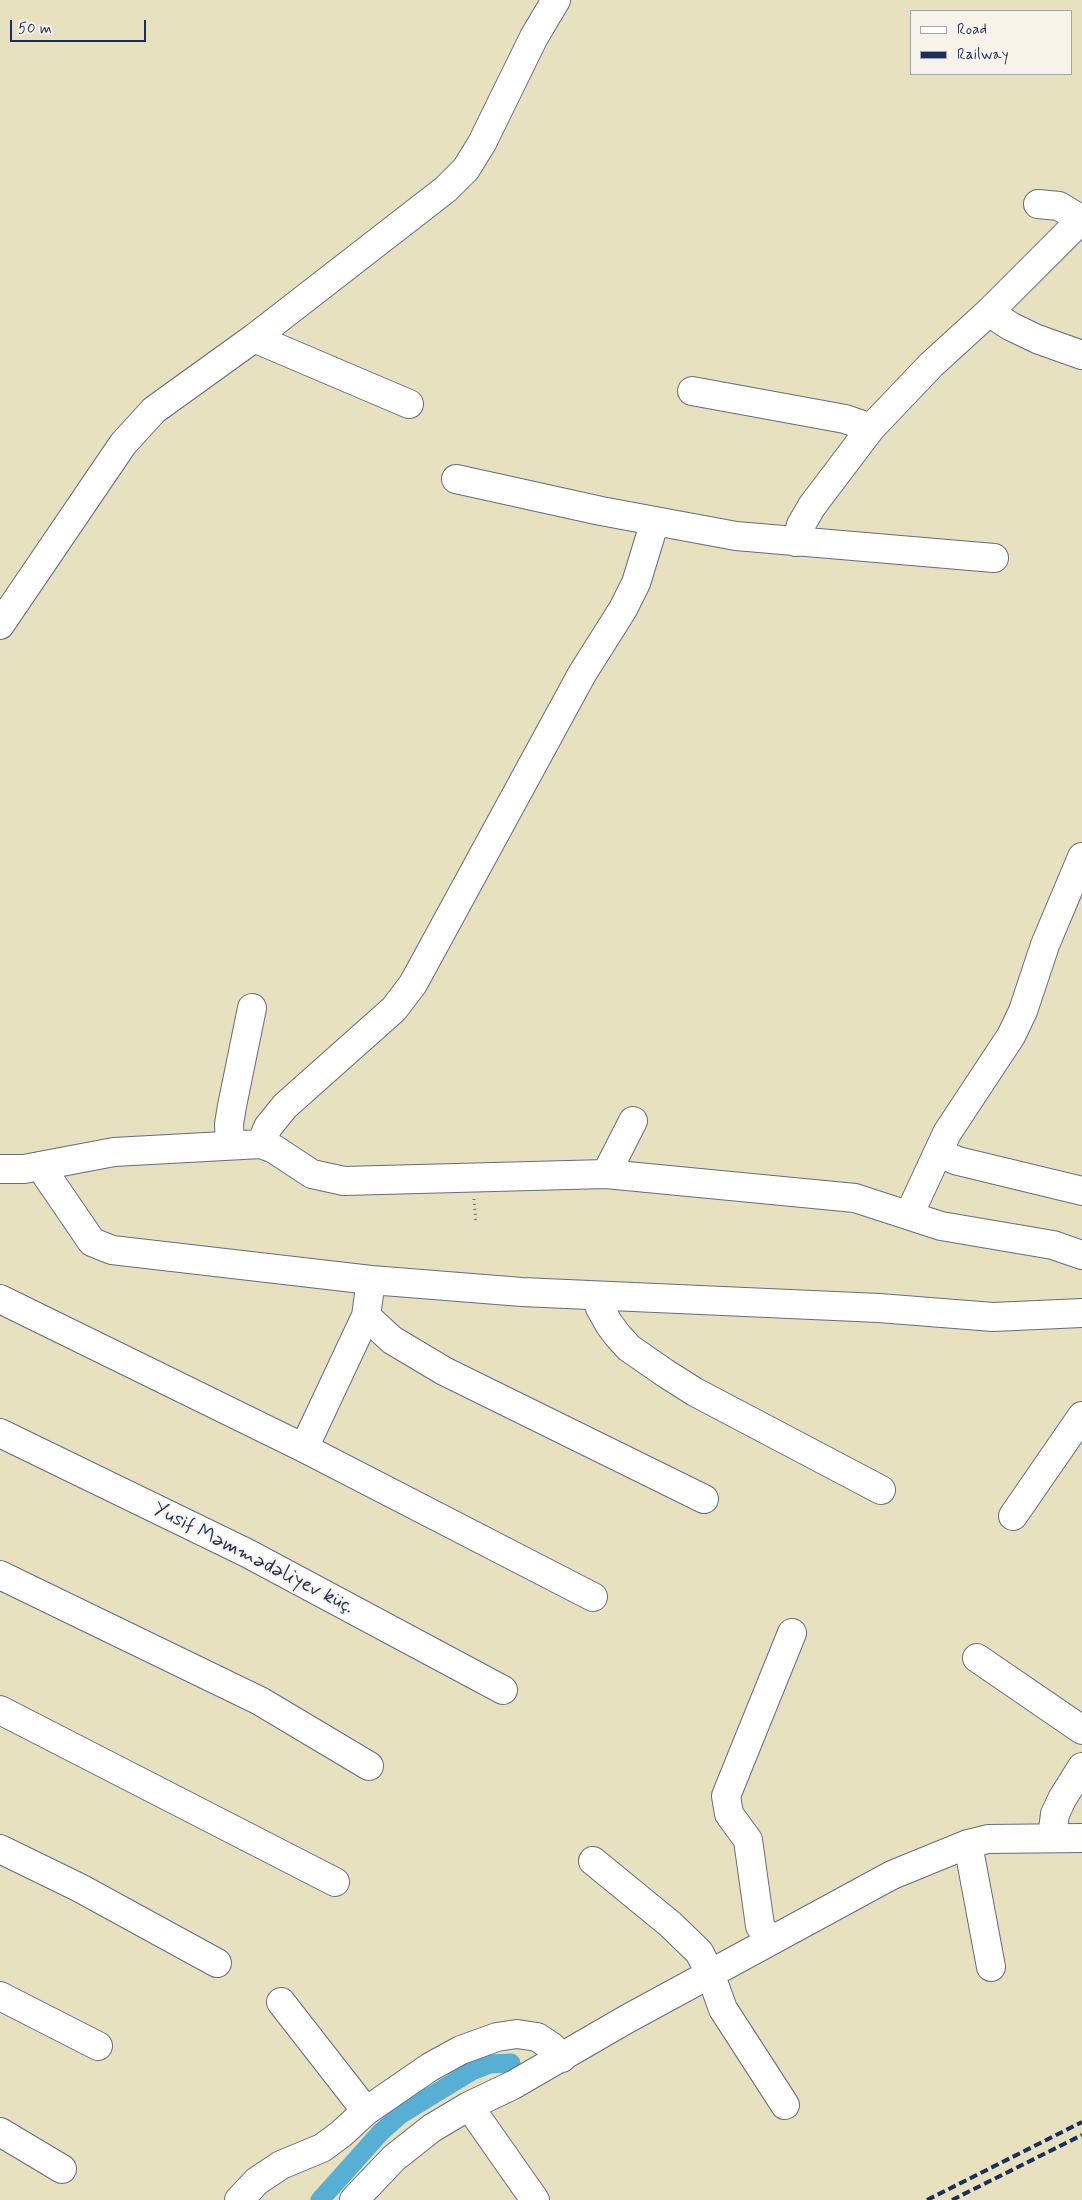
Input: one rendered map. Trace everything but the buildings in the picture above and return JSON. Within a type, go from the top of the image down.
[{"type":"street","points":[[0,625],[123,444],[144,420],[178,391],[224,361],[446,189],[466,169],[482,143],[534,37],[556,0]]},
{"type":"street","points":[[796,542],[801,525],[812,506],[871,428],[931,365],[989,312],[1082,219],[1059,206],[1038,204]]},
{"type":"street","points":[[989,312],[1010,326],[1037,339],[1082,355]]},
{"type":"street","points":[[254,338],[409,404]]},
{"type":"street","points":[[692,391],[845,419],[871,428]]},
{"type":"street","points":[[456,479],[736,536],[994,558]]},
{"type":"street","points":[[261,1144],[268,1127],[285,1106],[394,1009],[413,984],[582,674],[622,609],[636,582],[655,521]]},
{"type":"street","points":[[908,1215],[952,1125],[1011,1036],[1023,1011],[1045,945],[1082,857]]},
{"type":"street","points":[[230,1144],[229,1124],[252,1008]]},
{"type":"street","points":[[606,1174],[632,1121]]},
{"type":"street","points":[[0,1169],[24,1169],[114,1152],[230,1144],[261,1144],[274,1149],[312,1174],[344,1181],[606,1174],[855,1198],[941,1226],[1053,1245],[1082,1255]]},
{"type":"street","points":[[938,1153],[958,1161],[1082,1191]]},
{"type":"street","points":[[40,1166],[92,1242],[103,1248],[371,1280],[598,1297],[879,1308],[994,1317],[1082,1313]]},
{"type":"street","points":[[304,1448],[366,1316],[371,1280]]},
{"type":"street","points":[[598,1297],[600,1308],[618,1336],[629,1348],[665,1373],[695,1392],[881,1490]]},
{"type":"street","points":[[0,1299],[304,1448],[593,1597]]},
{"type":"street","points":[[366,1316],[392,1340],[444,1371],[704,1499]]},
{"type":"street","points":[[1013,1516],[1082,1416]]},
{"type":"street","name":"Yusif Məmmədəliyev küç.","points":[[0,1433],[247,1553],[503,1690]]},
{"type":"street","points":[[0,1575],[260,1701],[369,1766]]},
{"type":"street","points":[[770,1940],[760,1926],[748,1840],[729,1814],[726,1796],[792,1633]]},
{"type":"street","points":[[976,1658],[1082,1730]]},
{"type":"street","points":[[0,1710],[335,1882]]},
{"type":"street","points":[[1052,1837],[1055,1814],[1082,1767]]},
{"type":"street","points":[[354,2200],[394,2158],[432,2128],[469,2106],[513,2085],[562,2058],[770,1940],[892,1875],[968,1844],[988,1839],[1082,1838]]},
{"type":"street","points":[[968,1844],[991,1967]]},
{"type":"street","points":[[0,1849],[80,1888],[217,1964]]},
{"type":"street","points":[[593,1860],[676,1929],[699,1952],[710,1973],[723,2009],[785,2105]]},
{"type":"street","points":[[0,1996],[98,2046]]},
{"type":"street","points":[[281,2002],[366,2112]]},
{"type":"street","points":[[239,2200],[257,2181],[281,2165],[322,2148],[366,2112],[430,2066],[462,2050],[496,2038],[517,2034],[537,2037],[552,2047],[562,2058]]},
{"type":"street","points":[[469,2106],[535,2200]]},
{"type":"street","points":[[0,2132],[62,2169]]},
{"type":"waterway","points":[[320,2200],[381,2132],[400,2115],[472,2071],[490,2064],[511,2063]]},
{"type":"railway","points":[[927,2200],[1082,2122]]},
{"type":"railway","points":[[952,2200],[1082,2135]]}]
